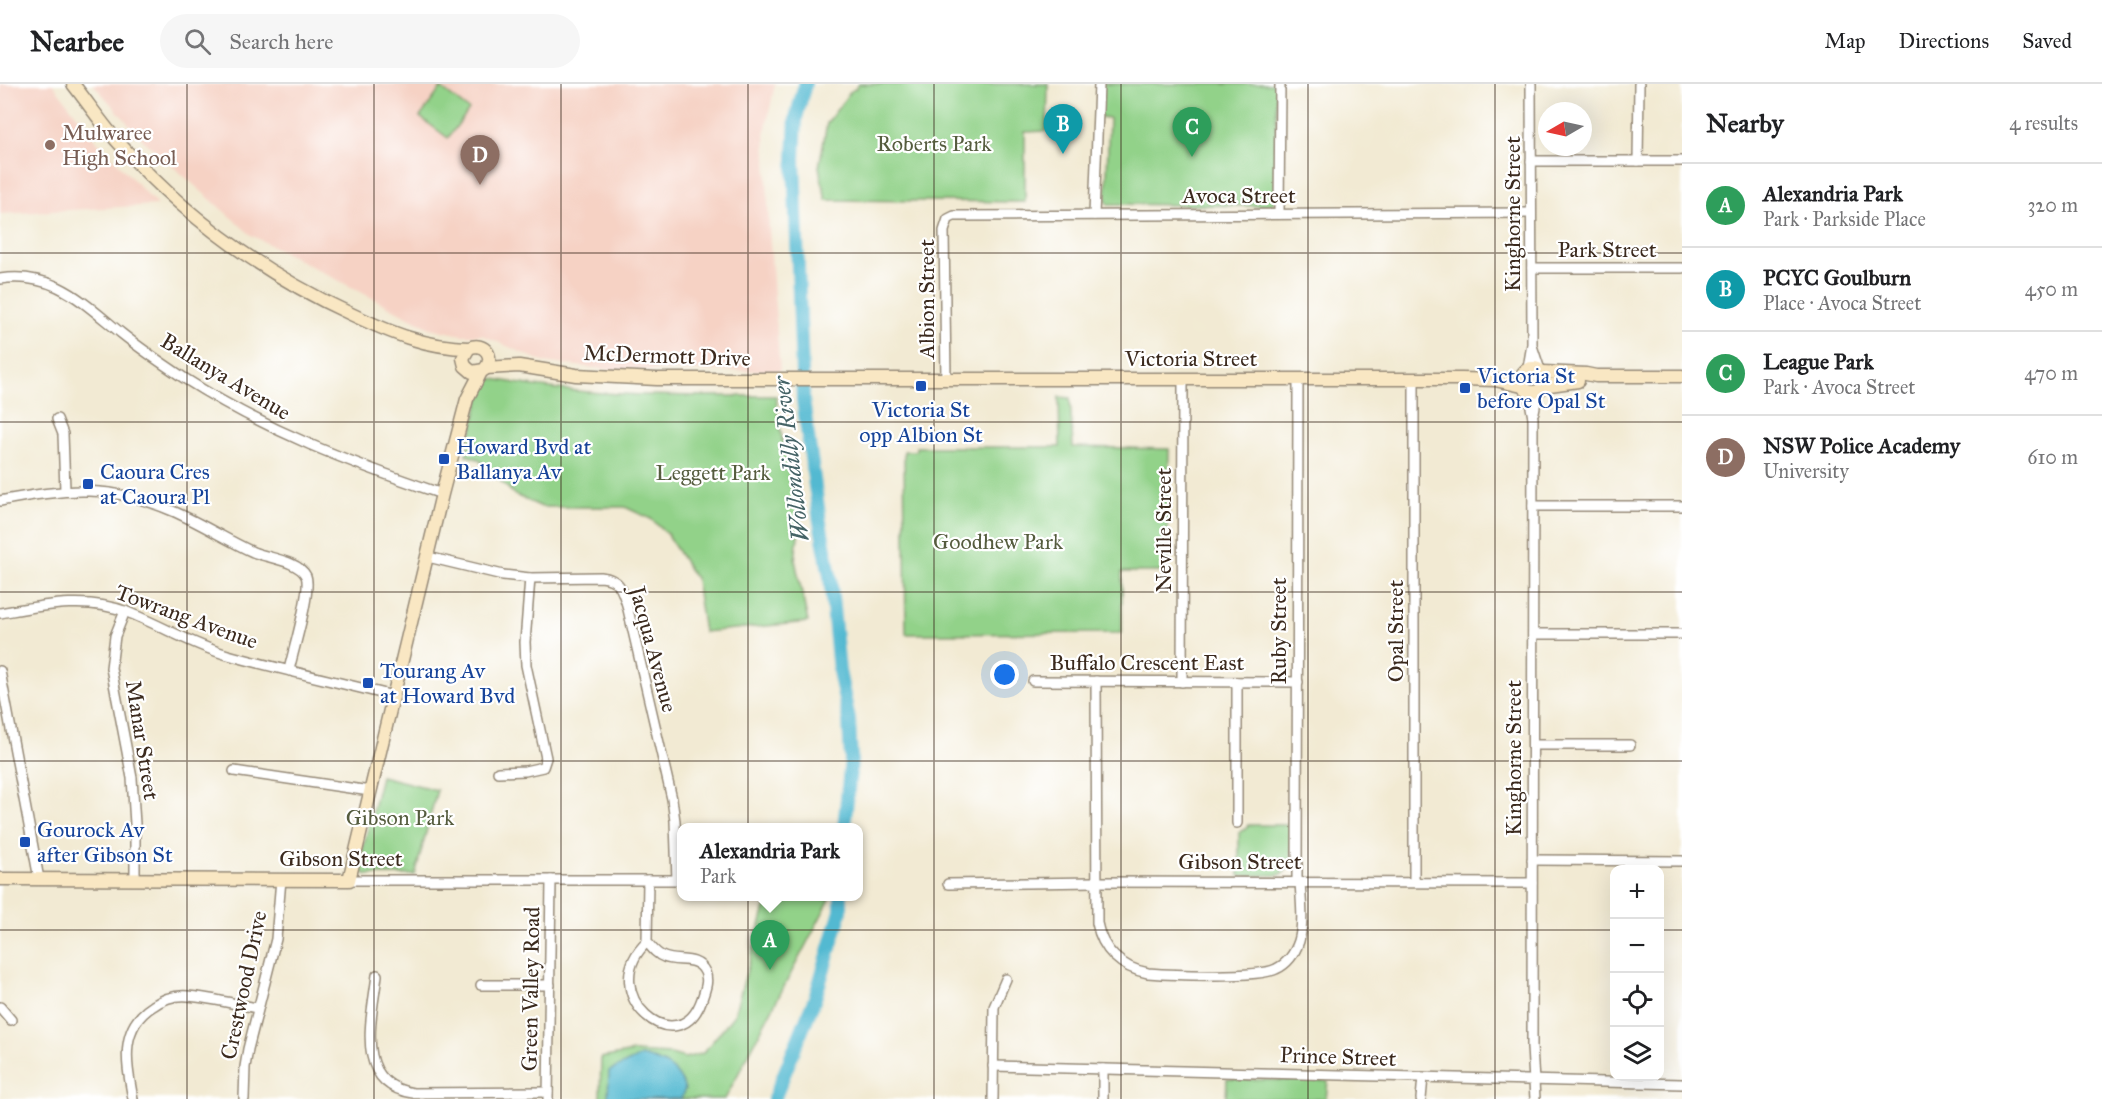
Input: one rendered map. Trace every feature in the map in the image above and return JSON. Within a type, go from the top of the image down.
[{"type":"main road","points":[[74,84],[116,141],[140,166],[192,215],[259,265],[325,302],[398,334],[439,347],[465,364],[472,372],[483,370]]},
{"type":"main road","points":[[439,347],[469,348],[473,346],[482,347],[488,352],[490,359],[467,399]]},
{"type":"main road","points":[[349,880],[467,399],[468,381],[464,355],[469,348]]},
{"type":"main road","name":"McDermott Drive","points":[[488,352],[519,366]]},
{"type":"main road","name":"McDermott Drive","points":[[483,370],[519,366],[576,375],[645,379],[886,380]]},
{"type":"main road","name":"Victoria Street","points":[[886,380],[1533,380],[1554,383],[1586,380],[1596,376],[1682,376]]},
{"type":"main road","name":"Gibson Street","points":[[0,879],[349,880]]},
{"type":"street","points":[[1094,215],[1099,84]]},
{"type":"street","points":[[1279,214],[1280,84]]},
{"type":"street","name":"Kinghorne Street","points":[[1531,84],[1532,883],[1535,1099]]},
{"type":"street","points":[[1638,84],[1638,161]]},
{"type":"street","points":[[1531,161],[1682,161]]},
{"type":"street","name":"Avoca Street","points":[[948,219],[961,215],[1531,213]]},
{"type":"street","name":"Albion Street","points":[[946,379],[944,231],[948,219]]},
{"type":"street","name":"Park Street","points":[[1532,268],[1682,268]]},
{"type":"street","name":"Ballanya Avenue","points":[[0,279],[38,280],[59,288],[78,299],[164,364],[245,414],[323,452],[442,494]]},
{"type":"street","name":"Neville Street","points":[[1182,682],[1183,379]]},
{"type":"street","name":"Ruby Street","points":[[1096,681],[1096,882],[1097,922],[1101,938],[1114,957],[1126,966],[1148,973],[1250,974],[1276,969],[1287,961],[1300,935],[1298,380]]},
{"type":"street","name":"Opal Street","points":[[1414,380],[1414,882]]},
{"type":"street","points":[[57,419],[63,434],[65,490]]},
{"type":"street","points":[[0,501],[65,490],[110,493],[156,504],[253,552],[270,559],[294,564],[302,569],[306,576],[307,593],[289,670]]},
{"type":"street","points":[[1533,506],[1682,506]]},
{"type":"street","name":"Jacqua Avenue","points":[[428,557],[503,575],[530,578],[610,578],[618,583],[624,592],[672,800],[677,850]]},
{"type":"street","points":[[498,772],[535,770],[543,767],[546,758],[526,665],[525,642],[530,578]]},
{"type":"street","name":"Towrang Avenue","points":[[0,613],[65,603],[83,603],[125,611],[177,637],[227,655],[393,696]]},
{"type":"street","name":"Manar Street","points":[[125,611],[115,636],[111,668],[132,778],[135,879]]},
{"type":"street","points":[[1533,634],[1682,634]]},
{"type":"street","points":[[0,671],[39,879]]},
{"type":"street","name":"Buffalo Crescent East","points":[[1033,681],[1298,682]]},
{"type":"street","points":[[1237,682],[1237,823]]},
{"type":"street","points":[[1533,746],[1630,746]]},
{"type":"street","points":[[234,771],[370,791]]},
{"type":"street","points":[[1532,860],[1682,861]]},
{"type":"street","name":"Crestwood Drive","points":[[244,1099],[245,1067],[257,1008],[276,939],[281,879]]},
{"type":"street","name":"Gibson Street","points":[[349,880],[677,880]]},
{"type":"street","name":"Green Valley Road","points":[[548,1096],[551,880]]},
{"type":"street","points":[[647,942],[661,956],[696,962],[705,971],[706,983],[699,1007],[695,1014],[683,1023],[669,1026],[653,1021],[646,1016],[633,999],[630,988],[630,968],[634,956],[647,942],[648,880]]},
{"type":"street","name":"Gibson Street","points":[[948,884],[1532,883]]},
{"type":"street","points":[[376,975],[370,1048],[372,1062],[390,1085],[413,1093],[548,1096]]},
{"type":"street","points":[[993,1099],[994,1007],[1006,979]]},
{"type":"street","points":[[481,985],[549,985]]},
{"type":"street","points":[[134,1099],[127,1065],[128,1040],[138,1020],[146,1011],[167,998],[187,996],[257,1008]]},
{"type":"street","points":[[0,1007],[11,1020]]},
{"type":"street","name":"Prince Street","points":[[993,1066],[1682,1084]]},
{"type":"street","points":[[1103,1069],[1103,1099]]},
{"type":"street","points":[[1421,1099],[1423,1077]]},
{"type":"shaded area","name":"Mulwaree High School","points":[[0,84],[53,84],[93,137],[157,205],[0,214]]},
{"type":"shaded area","points":[[93,84],[775,84],[765,132],[769,229],[780,371],[615,370],[543,362],[482,335],[462,335],[430,328],[251,235],[144,141]]},
{"type":"green space","name":"Roberts Park","points":[[859,84],[1048,84],[1047,131],[1025,132],[1025,202],[826,200],[819,167],[827,123],[850,92]]},
{"type":"green space","points":[[1102,84],[1276,84],[1276,197],[1273,204],[1266,206],[1108,204],[1106,201],[1109,118],[1100,117]]},
{"type":"green space","points":[[441,88],[469,110],[448,138],[420,117]]},
{"type":"green space","name":"Leggett Park","points":[[489,378],[525,385],[597,392],[668,396],[776,396],[780,429],[800,520],[795,560],[808,622],[704,632],[696,580],[667,534],[651,519],[625,507],[542,507],[515,495],[478,459],[466,455],[483,384]]},
{"type":"green space","name":"Goodhew Park","points":[[1059,397],[1070,398],[1073,447],[1169,449],[1167,572],[1122,572],[1122,633],[906,634],[904,451],[916,451],[916,447],[1060,447]]},
{"type":"green space","name":"Gibson Park","points":[[381,776],[437,790],[415,875],[367,875],[359,870]]},
{"type":"green space","points":[[1248,825],[1290,825],[1291,854],[1285,872],[1279,875],[1239,876],[1239,833]]},
{"type":"green space","points":[[767,901],[829,901],[725,1099],[600,1099],[601,1058],[633,1052],[671,1054],[685,1058],[703,1053],[734,1015]]},
{"type":"green space","points":[[1227,1079],[1328,1081],[1326,1099],[1226,1099]]},
{"type":"water","points":[[641,1056],[656,1060],[674,1070],[685,1089],[681,1099],[608,1099],[609,1071]]},
{"type":"waterway","name":"Wollondilly River","points":[[805,84],[796,118],[794,159],[803,400],[830,576],[839,671],[849,720],[851,760],[845,823]]},
{"type":"waterway","name":"Wollondilly River","points":[[774,1099],[815,998],[841,911],[841,901]]},
{"type":"place","name":"Mulwaree High School","points":[[50,145]]},
{"type":"place","name":"PCYC Goulburn","points":[[1063,154]]},
{"type":"place","name":"League Park","points":[[1192,157]]},
{"type":"place","name":"NSW Police Academy","points":[[480,185]]},
{"type":"place","name":"Victoria St opp Albion St","points":[[921,386]]},
{"type":"place","name":"Victoria St before Opal St","points":[[1465,388]]},
{"type":"place","name":"Howard Bvd at Ballanya Av","points":[[444,459]]},
{"type":"place","name":"Caoura Cres at Caoura Pl","points":[[88,484]]},
{"type":"place","name":"Tourang Av at Howard Bvd","points":[[368,683]]},
{"type":"place","name":"Gourock Av after Gibson St","points":[[25,842]]},
{"type":"place","name":"Alexandria Park","points":[[770,970]]}]
